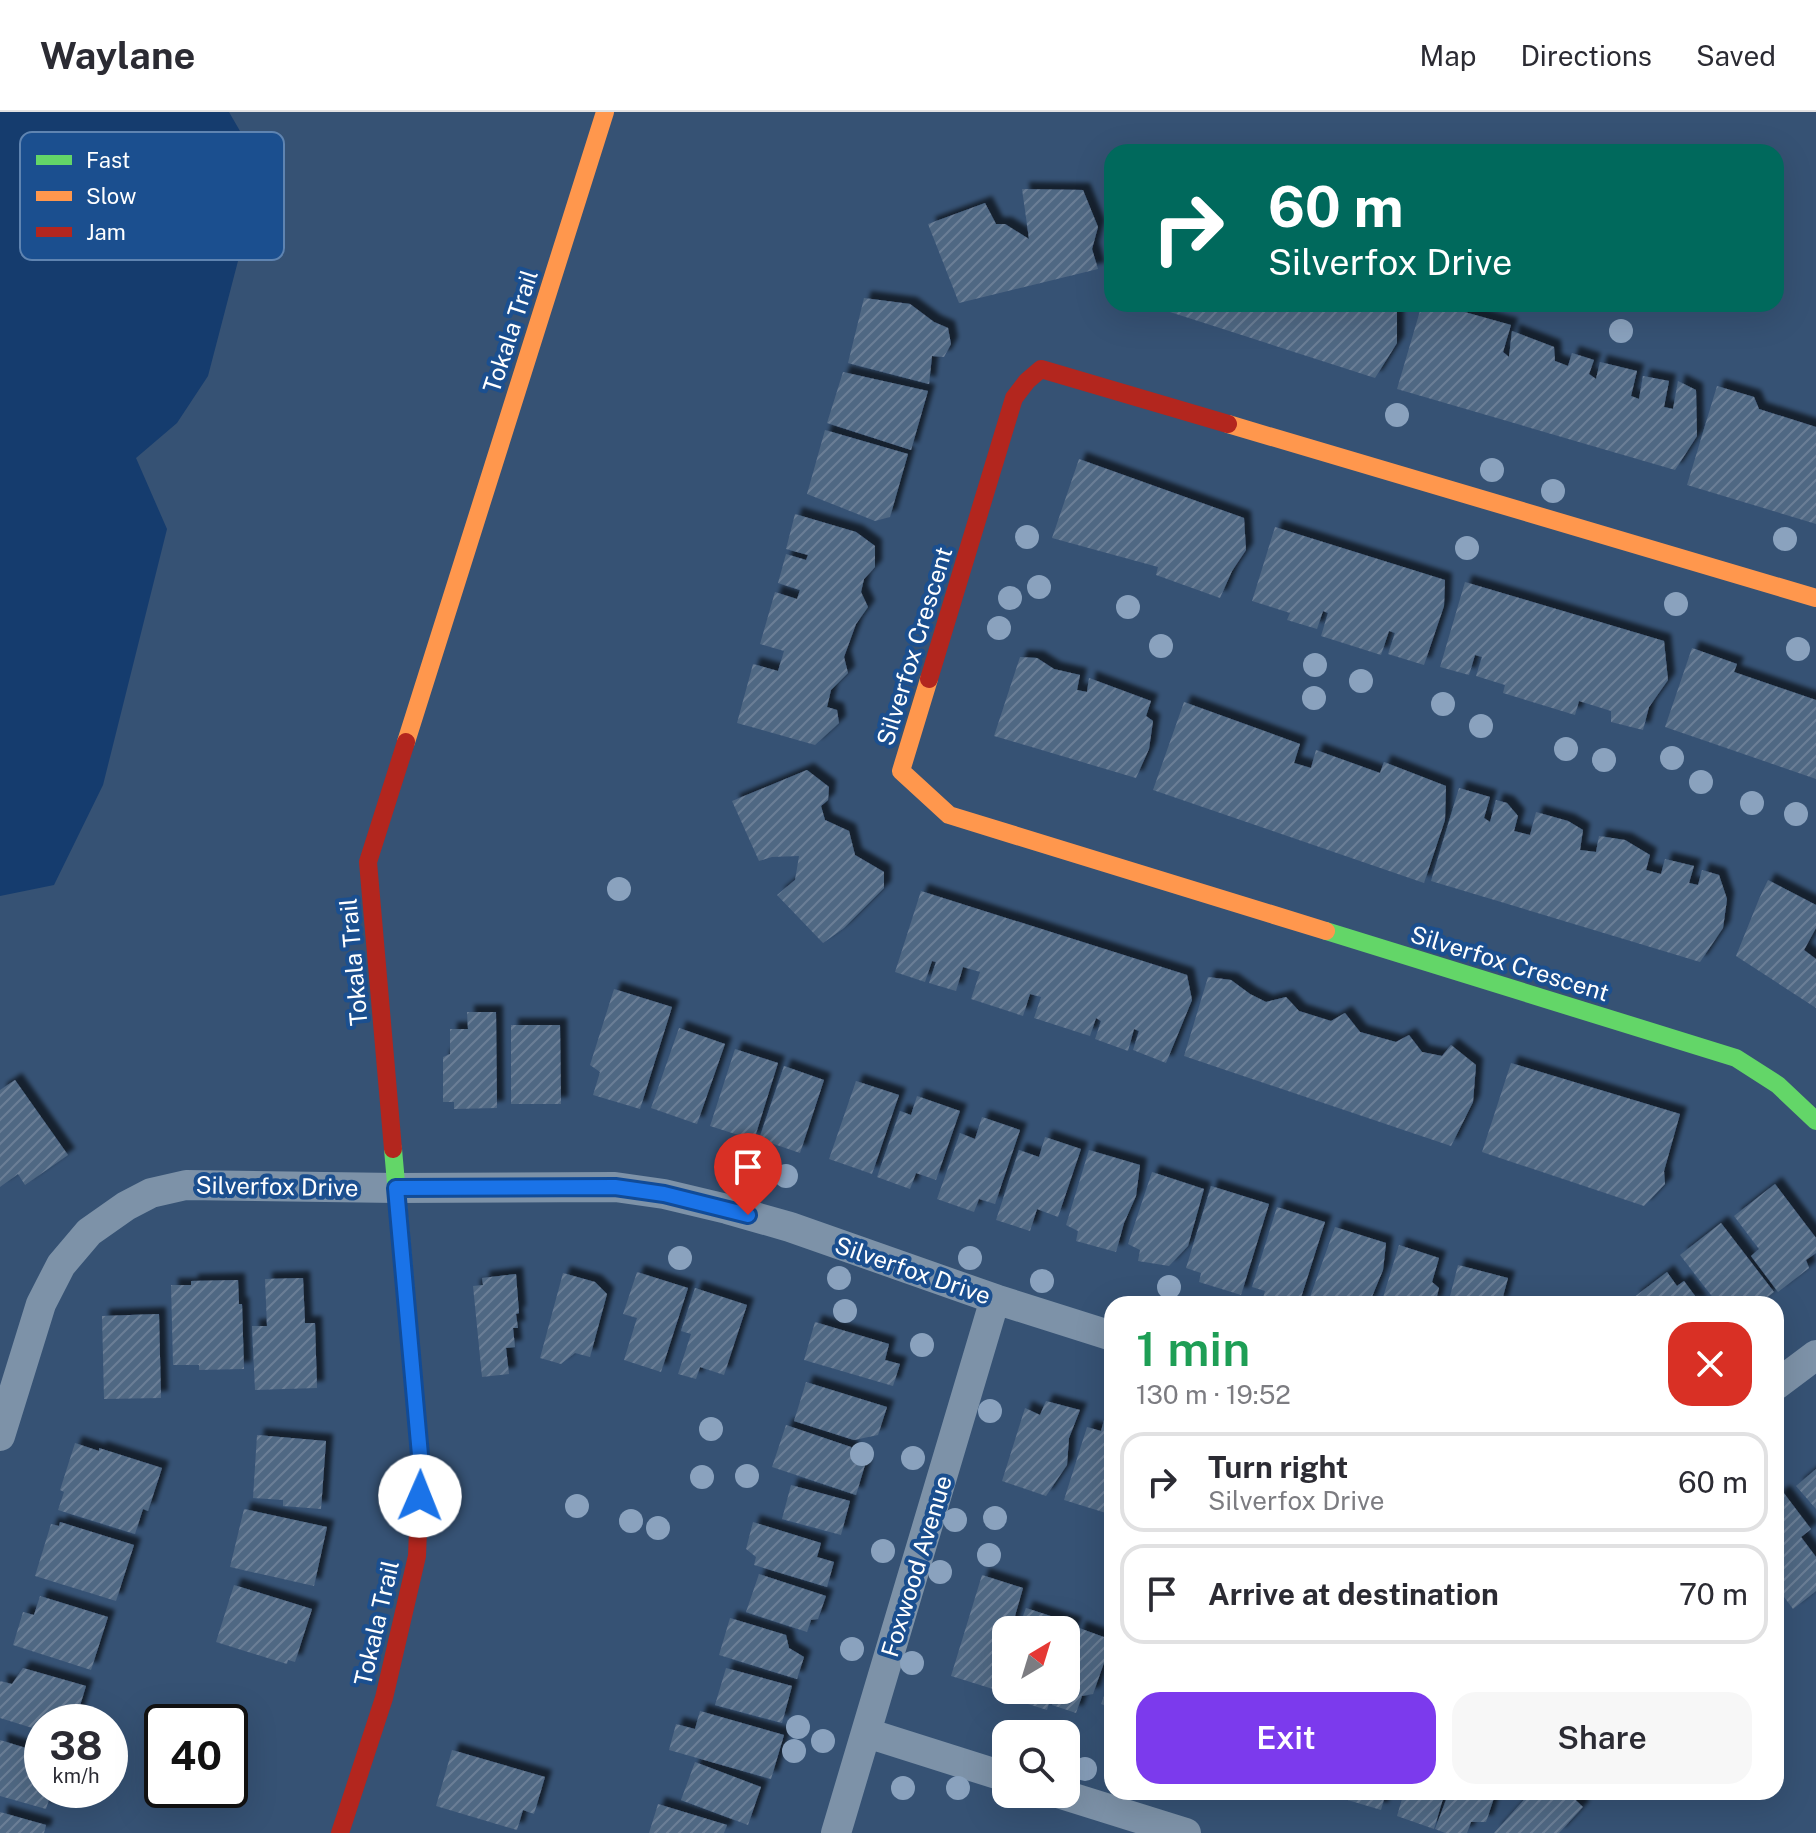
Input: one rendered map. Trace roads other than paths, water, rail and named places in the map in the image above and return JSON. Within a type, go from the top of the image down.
[{"type":"street","name":"Tokala Trail","points":[[340,1833],[384,1698],[417,1556],[421,1466],[368,862],[605,112]]},
{"type":"street","name":"Silverfox Crescent","points":[[1816,598],[1041,369],[1014,398],[901,771],[949,815],[1736,1058],[1778,1085],[1816,1121]]},
{"type":"street","name":"Silverfox Drive","points":[[0,1436],[41,1304],[61,1265],[89,1232],[126,1206],[151,1193],[186,1185],[615,1187],[664,1194],[790,1227],[1104,1333]]},
{"type":"street","name":"Foxwood Avenue","points":[[836,1833],[995,1299]]},
{"type":"street","points":[[1784,1379],[1816,1355]]},
{"type":"street","points":[[867,1733],[992,1773]]},
{"type":"street","points":[[1080,1800],[1186,1833]]},
{"type":"water","points":[[0,112],[229,112],[241,132],[20,132],[20,260],[238,260],[208,376],[177,423],[136,458],[167,529],[103,785],[54,885],[0,896]]}]
